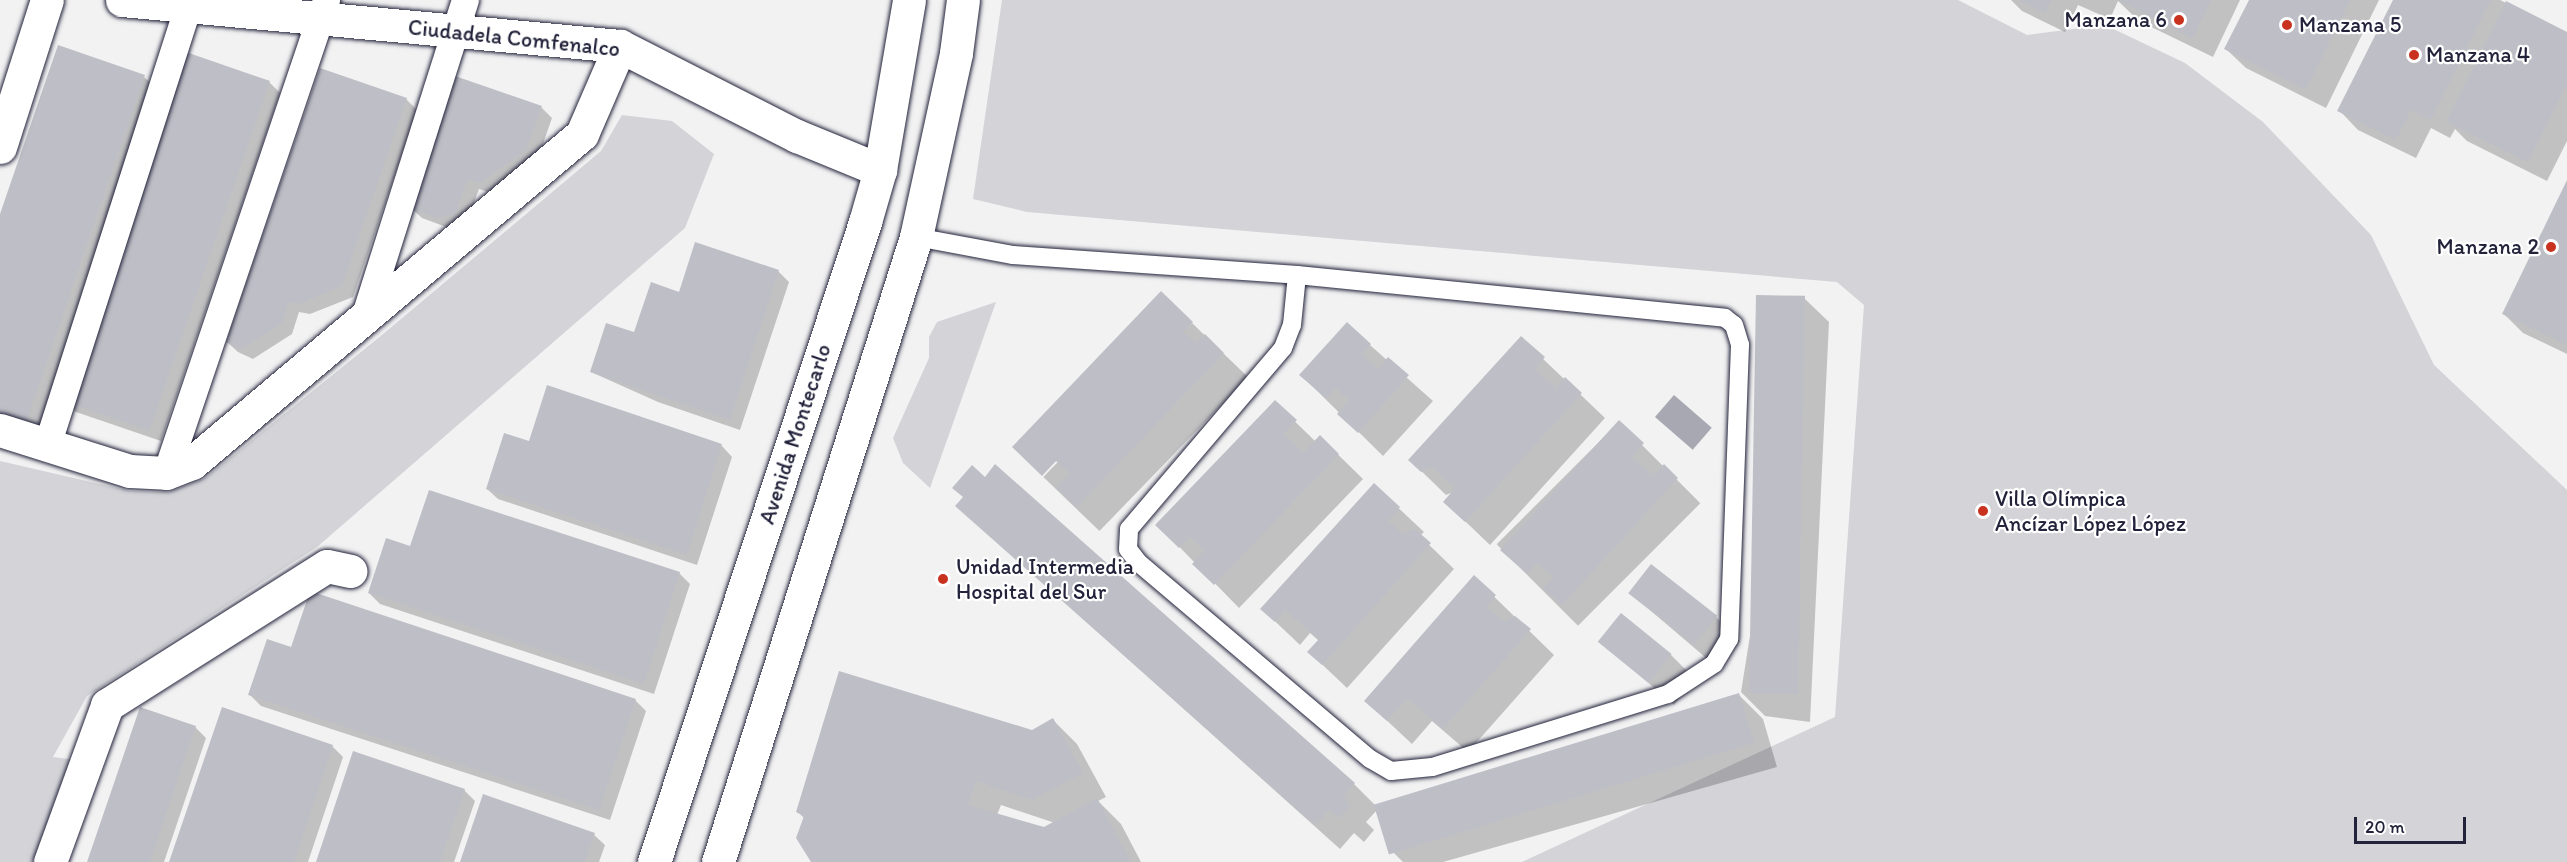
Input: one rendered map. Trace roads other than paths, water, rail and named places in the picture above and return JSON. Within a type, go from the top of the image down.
[{"type":"street","points":[[0,147],[47,0]]},
{"type":"street","name":"Ciudadela Comfenalco","points":[[122,0],[323,9],[454,30],[620,46],[798,136],[880,170]]},
{"type":"street","points":[[364,318],[465,0]]},
{"type":"street","name":"Avenida Montecarlo","points":[[654,862],[880,170],[909,0]]},
{"type":"street","points":[[718,862],[916,237],[956,53],[963,0]]},
{"type":"street","points":[[47,445],[189,3]]},
{"type":"street","points":[[166,473],[323,9]]},
{"type":"street","points":[[0,430],[130,471],[166,473],[192,463],[582,134],[620,46]]},
{"type":"street","points":[[50,862],[107,705],[327,566],[350,571]]},
{"type":"lane","points":[[916,237],[1013,255],[1297,275],[1715,314],[1734,325],[1740,345],[1729,639],[1714,664],[1696,680],[1643,703],[1432,767],[1391,771],[1370,759],[1138,562],[1128,549],[1129,529],[1284,348],[1292,325],[1297,275]]},
{"type":"place","name":"Manzana 6","points":[[2179,20]]},
{"type":"place","name":"Manzana 5","points":[[2287,25]]},
{"type":"place","name":"Manzana 4","points":[[2414,55]]},
{"type":"place","name":"Manzana 2","points":[[2551,247]]},
{"type":"place","name":"Villa Olímpica Ancízar López López","points":[[1983,511]]},
{"type":"place","name":"Unidad Intermedia Hospital del Sur","points":[[943,579]]}]
